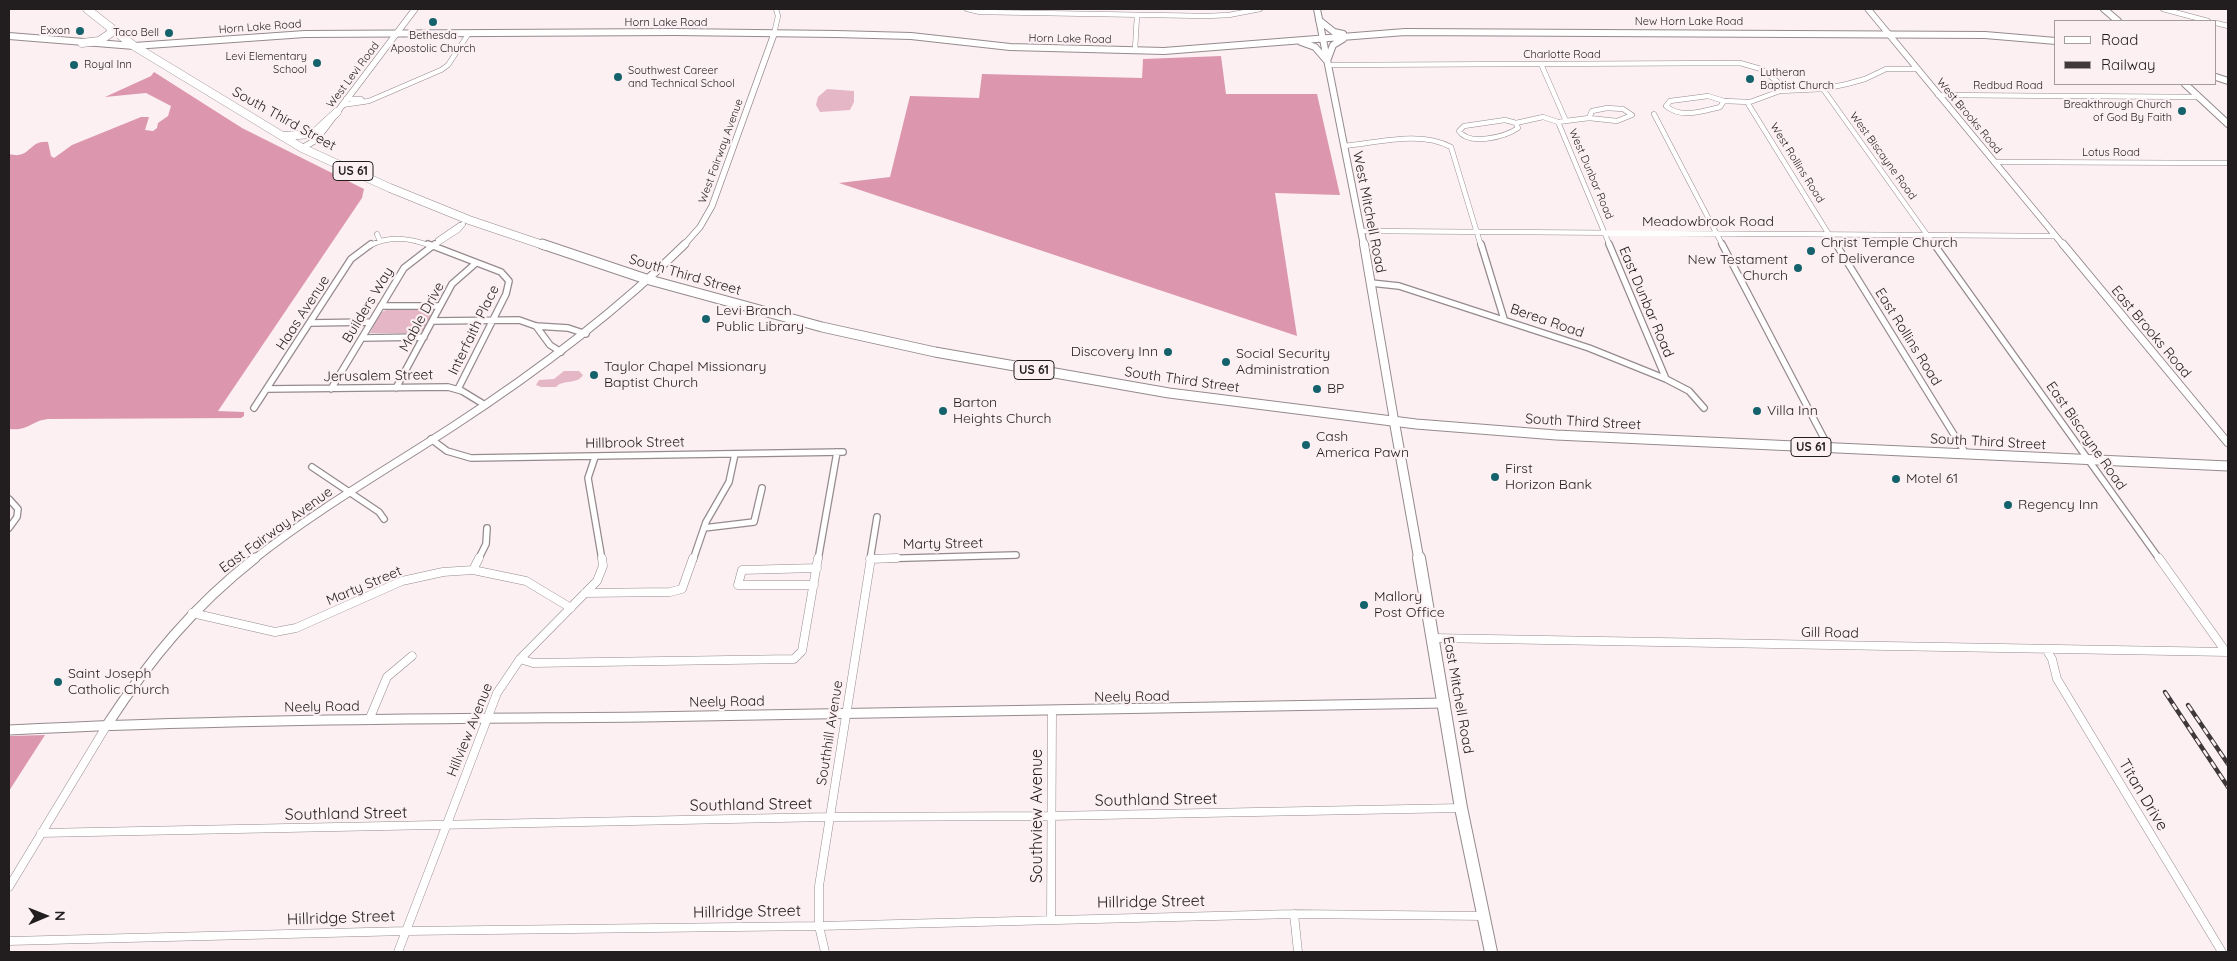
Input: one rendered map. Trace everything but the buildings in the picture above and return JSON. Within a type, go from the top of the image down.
[{"type":"main road","name":"South Third Street","points":[[87,9],[134,46],[302,148],[466,222],[646,279],[822,327],[990,362],[1169,393],[1394,420],[1556,435],[2228,466]]},
{"type":"main road","name":"West Mitchell Road","points":[[1316,9],[1371,283],[1394,420]]},
{"type":"main road","points":[[2104,9],[2117,20]]},
{"type":"main road","points":[[1295,40],[1311,34],[1318,20],[1336,33],[1363,35]]},
{"type":"main road","points":[[82,43],[104,39],[111,34],[111,28]]},
{"type":"main road","name":"New Horn Lake Road","points":[[1322,38],[1466,31],[1985,35],[2054,41]]},
{"type":"main road","name":"Horn Lake Road","points":[[9,36],[134,46],[305,34],[398,32],[897,35],[1009,47],[1135,50],[1184,50],[1322,38]]},
{"type":"main road","points":[[1295,40],[1314,47],[1328,63],[1336,42],[1363,35]]},
{"type":"main road","points":[[2186,85],[2228,124]]},
{"type":"main road","points":[[282,136],[313,134],[337,112]]},
{"type":"main road","name":"East Mitchell Road","points":[[1394,420],[1445,703],[1461,808],[1491,952]]},
{"type":"street","name":"West Levi Road","points":[[302,148],[316,140],[416,9]]},
{"type":"street","name":"West Fairway Avenue","points":[[646,279],[687,242],[700,227],[712,206],[774,34],[778,16],[776,9]]},
{"type":"street","points":[[967,9],[980,12],[1211,16],[1260,9]]},
{"type":"street","name":"West Brooks Road","points":[[1868,9],[2056,236]]},
{"type":"street","points":[[2163,9],[2204,20]]},
{"type":"street","points":[[1135,50],[1137,15]]},
{"type":"street","points":[[342,105],[364,102],[441,70],[448,65],[469,33]]},
{"type":"street","name":"Charlotte Road","points":[[1328,63],[1744,64],[1764,71],[1788,90]]},
{"type":"street","name":"West Dunbar Road","points":[[1541,64],[1566,121]]},
{"type":"street","points":[[1724,101],[1720,107],[1682,113],[1669,110],[1666,104],[1670,101],[1708,96],[1724,101],[1747,102],[1788,90],[1823,89],[1866,79],[1886,69],[1916,68]]},
{"type":"street","name":"West Biscayne Road","points":[[1823,89],[1927,234]]},
{"type":"street","name":"Redbud Road","points":[[1938,95],[2198,97]]},
{"type":"street","points":[[346,99],[361,99],[364,102]]},
{"type":"street","name":"West Rollins Road","points":[[1747,102],[1829,234]]},
{"type":"street","points":[[1516,123],[1518,128],[1512,133],[1470,138],[1459,131],[1464,126],[1505,120],[1516,123],[1540,117],[1558,122],[1589,118],[1605,122],[1627,119],[1632,116],[1628,110],[1616,107],[1592,111],[1588,114],[1589,118]]},
{"type":"street","points":[[1654,114],[1829,448]]},
{"type":"street","name":"West Dunbar Road","points":[[1558,122],[1605,233]]},
{"type":"street","points":[[1344,146],[1410,139],[1438,140],[1446,143],[1452,150],[1504,319]]},
{"type":"street","name":"Lotus Road","points":[[1994,162],[2228,163]]},
{"type":"street","name":"Builders Way","points":[[331,389],[405,266],[433,244],[458,230],[466,222]]},
{"type":"street","name":"Meadowbrook Road","points":[[1361,231],[2056,236]]},
{"type":"street","name":"East Dunbar Road","points":[[1605,233],[1666,379]]},
{"type":"street","points":[[377,234],[380,241],[408,238],[433,244],[476,263]]},
{"type":"street","name":"East Rollins Road","points":[[1829,234],[1966,454]]},
{"type":"street","name":"East Biscayne Road","points":[[1927,234],[2227,652]]},
{"type":"street","name":"East Brooks Road","points":[[2056,236],[2228,443]]},
{"type":"street","name":"Haas Avenue","points":[[254,408],[351,259],[360,251],[380,241]]},
{"type":"street","name":"Interfaith Place","points":[[458,389],[508,291],[510,281],[501,272],[476,263]]},
{"type":"street","name":"Mable Drive","points":[[396,388],[454,282],[476,263]]},
{"type":"street","name":"East Fairway Avenue","points":[[9,886],[140,673],[192,613],[254,559],[431,439],[485,405],[586,334],[646,279]]},
{"type":"street","name":"Berea Road","points":[[1371,283],[1399,286],[1575,343],[1666,379],[1689,391],[1704,408]]},
{"type":"street","points":[[381,306],[440,306]]},
{"type":"street","points":[[432,321],[519,320],[536,326],[572,329],[586,334]]},
{"type":"street","points":[[310,323],[371,322]]},
{"type":"street","points":[[536,326],[546,337],[550,345],[561,352]]},
{"type":"street","points":[[546,337],[556,328]]},
{"type":"street","points":[[362,338],[424,337]]},
{"type":"street","name":"Jerusalem Street","points":[[267,389],[458,389],[485,405]]},
{"type":"street","name":"Hillbrook Street","points":[[431,439],[447,451],[471,458],[840,452],[817,568]]},
{"type":"street","points":[[585,594],[682,589],[704,528],[729,482],[736,454]]},
{"type":"street","name":"Hillview Avenue","points":[[398,952],[496,692],[520,659],[597,581],[603,566],[588,478],[595,457]]},
{"type":"street","points":[[312,467],[352,492],[379,512],[384,520]]},
{"type":"street","points":[[704,528],[754,522],[762,488]]},
{"type":"street","points":[[9,499],[18,509],[17,517],[9,528]]},
{"type":"street","name":"Southhill Avenue","points":[[825,952],[819,926],[819,886],[876,517]]},
{"type":"street","points":[[473,570],[486,544],[487,528]]},
{"type":"street","name":"Marty Street","points":[[870,559],[1016,555]]},
{"type":"street","points":[[520,659],[533,663],[794,659],[802,652],[814,585],[817,568],[742,570],[738,585],[814,585]]},
{"type":"street","name":"Marty Street","points":[[192,613],[275,632],[296,628],[402,581],[443,572],[473,570],[526,581],[571,608]]},
{"type":"street","name":"Gill Road","points":[[1432,638],[2227,652]]},
{"type":"street","name":"Titan Drive","points":[[2046,649],[2052,659],[2057,679],[2222,952]]},
{"type":"street","points":[[369,720],[388,677],[412,656]]},
{"type":"street","name":"Neely Road","points":[[9,730],[107,725],[369,720],[1052,712],[1445,703]]},
{"type":"street","name":"Southview Avenue","points":[[1051,919],[1052,712]]},
{"type":"street","name":"Southland Street","points":[[41,833],[829,817],[1050,816],[1461,808]]},
{"type":"street","points":[[1294,914],[1298,952]]},
{"type":"street","name":"Hillridge Street","points":[[9,942],[407,931],[819,926],[1294,914],[1485,916]]},
{"type":"shaded area","points":[[1221,56],[1226,94],[1317,94],[1340,195],[1275,193],[1297,336],[839,183],[890,177],[910,96],[979,98],[982,74],[1142,78],[1143,59]]},
{"type":"shaded area","points":[[154,72],[242,128],[364,189],[362,198],[218,411],[244,412],[244,416],[241,418],[48,419],[21,429],[9,429],[9,154],[22,154],[41,142],[48,142],[51,156],[54,158],[72,145],[141,117],[149,117],[145,130],[153,131],[157,128],[158,123],[168,116],[171,106],[146,93],[105,97],[151,76]]},
{"type":"shaded area","points":[[827,89],[854,91],[854,102],[850,110],[820,112],[816,105],[818,97]]},
{"type":"shaded area","points":[[430,308],[433,312],[424,330],[419,333],[370,333],[380,313],[386,310]]},
{"type":"shaded area","points":[[564,371],[579,371],[583,375],[577,380],[562,383],[556,387],[536,385],[539,380],[554,379]]},
{"type":"shaded area","points":[[45,735],[9,791],[9,736]]},
{"type":"railway","points":[[2165,692],[2228,787]]},
{"type":"railway","points":[[2188,705],[2228,764]]},
{"type":"place","name":"Bethesda Apostolic Church","points":[[433,22]]},
{"type":"place","name":"Exxon","points":[[80,31]]},
{"type":"place","name":"Taco Bell","points":[[169,33]]},
{"type":"place","name":"Levi Elementary School","points":[[317,63]]},
{"type":"place","name":"Royal Inn","points":[[74,65]]},
{"type":"place","name":"Southwest Career and Technical School","points":[[618,77]]},
{"type":"place","name":"Lutheran Baptist Church","points":[[1750,79]]},
{"type":"place","name":"Breakthrough Church of God By Faith","points":[[2182,111]]},
{"type":"place","name":"Christ Temple Church of Deliverance","points":[[1811,251]]},
{"type":"place","name":"New Testament Church","points":[[1798,268]]},
{"type":"place","name":"Levi Branch Public Library","points":[[706,319]]},
{"type":"place","name":"Discovery Inn","points":[[1168,352]]},
{"type":"place","name":"Social Security Administration","points":[[1226,362]]},
{"type":"place","name":"Taylor Chapel Missionary Baptist Church","points":[[594,375]]},
{"type":"place","name":"BP","points":[[1317,389]]},
{"type":"place","name":"Barton Heights Church","points":[[943,411]]},
{"type":"place","name":"Villa Inn","points":[[1757,411]]},
{"type":"place","name":"Cash America Pawn","points":[[1306,445]]},
{"type":"place","name":"First Horizon Bank","points":[[1495,477]]},
{"type":"place","name":"Motel 61","points":[[1896,479]]},
{"type":"place","name":"Regency Inn","points":[[2008,505]]},
{"type":"place","name":"Mallory Post Office","points":[[1364,605]]},
{"type":"place","name":"Saint Joseph Catholic Church","points":[[58,682]]}]
